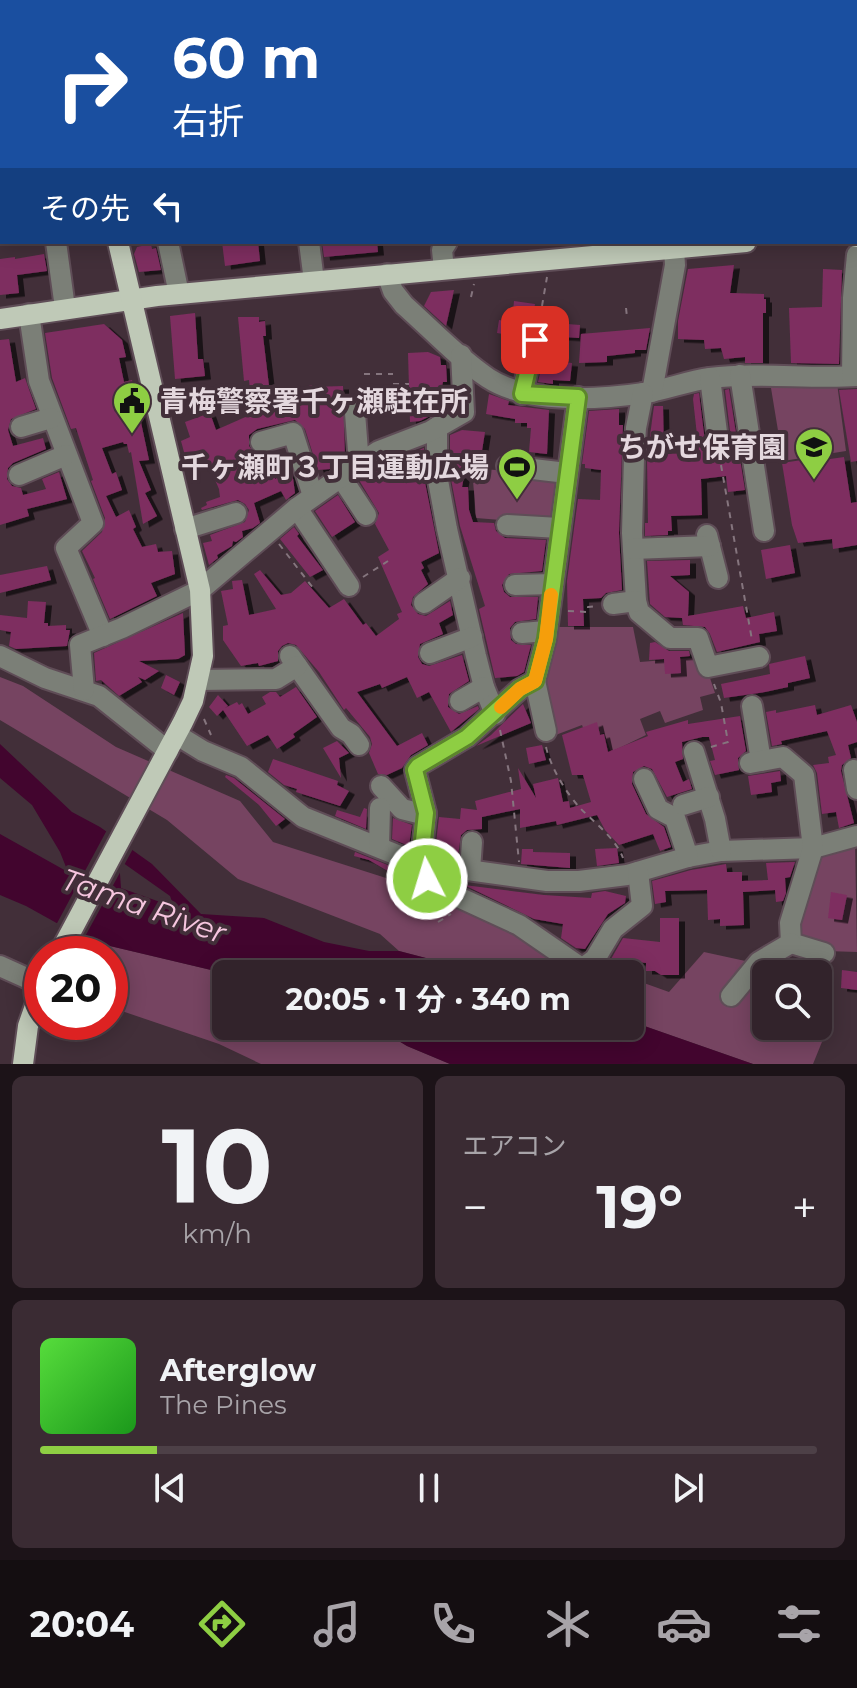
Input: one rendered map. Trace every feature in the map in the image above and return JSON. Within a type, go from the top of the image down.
[{"type":"main road","points":[[69,936],[193,701],[203,640],[200,590],[118,244]]},
{"type":"main road","points":[[0,319],[179,294],[725,244]]},
{"type":"main road","points":[[23,1064],[26,1040]]},
{"type":"street","points":[[56,244],[65,308]]},
{"type":"street","points":[[168,244],[179,294]]},
{"type":"street","points":[[309,244],[314,281]]},
{"type":"street","points":[[444,269],[442,250],[446,244]]},
{"type":"street","points":[[674,249],[675,265],[635,442],[633,549],[636,601],[639,612],[670,638],[698,638],[708,667],[757,657]]},
{"type":"street","points":[[387,274],[397,298],[487,377],[522,394],[613,397],[740,375],[807,378],[854,376],[853,298],[857,255]]},
{"type":"street","points":[[29,314],[36,370],[51,418],[93,523],[66,548],[67,555],[83,584],[103,636]]},
{"type":"street","points":[[522,394],[538,323]]},
{"type":"street","points":[[84,690],[80,645],[200,590],[305,502],[359,464],[379,451],[464,412],[461,355]]},
{"type":"street","points":[[740,375],[767,520]]},
{"type":"street","points":[[710,378],[719,448]]},
{"type":"street","points":[[546,731],[535,681],[546,631],[578,397]]},
{"type":"street","points":[[355,413],[359,464]]},
{"type":"street","points":[[21,427],[51,418]]},
{"type":"street","points":[[437,427],[437,475],[484,687],[495,714]]},
{"type":"street","points":[[261,441],[293,433],[305,502],[349,586]]},
{"type":"street","points":[[19,475],[66,455]]},
{"type":"street","points":[[507,466],[567,473]]},
{"type":"street","points":[[341,477],[366,515]]},
{"type":"street","points":[[186,531],[236,513]]},
{"type":"street","points":[[507,525],[559,528]]},
{"type":"street","points":[[633,549],[708,540],[718,578]]},
{"type":"street","points":[[424,603],[460,578]]},
{"type":"street","points":[[515,585],[553,584]]},
{"type":"street","points":[[613,604],[636,601]]},
{"type":"street","points":[[522,633],[546,631]]},
{"type":"street","points":[[430,653],[472,637]]},
{"type":"street","points":[[0,656],[45,678],[99,696],[169,749],[253,775],[303,817],[423,864],[547,881],[579,881],[632,874],[688,857],[721,851],[813,848],[857,836]]},
{"type":"street","points":[[198,680],[276,679],[293,661],[341,728],[357,735]]},
{"type":"street","points":[[535,681],[520,689],[467,737],[415,770],[426,815],[421,859],[430,884],[519,925],[571,960]]},
{"type":"street","points":[[460,701],[484,687]]},
{"type":"street","points":[[752,706],[755,762],[783,757],[804,775],[813,848],[790,923],[791,943]]},
{"type":"street","points":[[694,752],[709,797],[721,851]]},
{"type":"street","points":[[381,786],[402,809],[426,815]]},
{"type":"street","points":[[644,786],[658,809],[675,818],[688,857]]},
{"type":"street","points":[[683,805],[709,797]]},
{"type":"street","points":[[379,847],[380,808]]},
{"type":"street","points":[[470,870],[472,842]]},
{"type":"street","points":[[594,960],[613,929],[642,906],[632,874]]},
{"type":"street","points":[[731,996],[759,962],[791,943],[824,953]]},
{"type":"street","points":[[0,966],[24,977]]},
{"type":"path","points":[[538,323],[547,282],[545,260]]},
{"type":"path","points":[[471,297],[474,284]]},
{"type":"path","points":[[626,308],[627,317]]},
{"type":"path","points":[[364,374],[393,374]]},
{"type":"path","points":[[393,384],[409,384]]},
{"type":"path","points":[[719,448],[723,486],[757,657]]},
{"type":"path","points":[[269,531],[313,588]]},
{"type":"path","points":[[349,586],[388,561]]},
{"type":"path","points":[[549,609],[588,612],[588,607],[613,604]]},
{"type":"path","points":[[694,752],[728,742],[721,703],[708,667]]},
{"type":"path","points":[[202,714],[216,743]]},
{"type":"path","points":[[495,714],[511,781],[518,832],[519,876]]},
{"type":"path","points":[[546,731],[551,767],[579,806],[616,846],[632,874]]},
{"type":"shaded area","points":[[750,382],[837,383],[846,451],[783,461],[771,388],[749,387]]},
{"type":"shaded area","name":"千ヶ瀬町３丁目運動広場","points":[[472,468],[563,476],[553,524],[476,518]]},
{"type":"shaded area","points":[[554,627],[633,627],[640,662],[703,657],[715,693],[700,697],[703,710],[665,723],[660,711],[640,719],[646,735],[611,752],[604,733],[587,738],[582,725],[553,736],[550,734],[544,671]]},
{"type":"shaded area","points":[[0,677],[23,686],[116,747],[240,801],[273,842],[430,892],[547,947],[582,960],[433,960],[399,951],[380,934],[238,879],[167,820],[0,720]]},
{"type":"shaded area","points":[[855,840],[857,952],[826,951],[800,942],[795,918],[817,851]]},
{"type":"shaded area","points":[[128,950],[212,970],[212,1040],[397,1040],[450,1064],[261,1064],[219,1044],[128,1013]]},
{"type":"shaded area","points":[[704,952],[750,962],[752,1040],[823,1040],[813,1064],[753,1064],[644,1026],[644,983],[669,992]]},
{"type":"water","name":"Tama River","points":[[0,744],[72,812],[100,827],[152,864],[201,914],[264,918],[324,942],[369,951],[399,951],[433,960],[212,960],[212,970],[128,950],[128,936],[80,936],[0,895],[0,834],[68,872],[60,852],[32,805],[0,778]],"holes":[[[119,860],[170,896],[174,907],[121,888]]]},
{"type":"water","points":[[644,1026],[753,1064],[450,1064],[397,1040],[644,1040]]},
{"type":"pier","points":[[108,828],[134,847],[85,936],[71,936],[55,927]]},
{"type":"building","points":[[151,244],[152,249],[156,248],[161,270],[139,272],[134,254],[137,247]]},
{"type":"building","points":[[222,244],[258,244],[260,261],[225,266]]},
{"type":"building","points":[[322,244],[377,244],[378,252],[324,257]]},
{"type":"building","points":[[44,254],[47,271],[17,275],[19,293],[0,295],[0,259]]},
{"type":"building","points":[[734,265],[730,293],[764,294],[766,299],[763,363],[745,363],[745,357],[724,359],[721,348],[705,349],[704,340],[678,339],[678,321],[688,269]]},
{"type":"building","points":[[823,269],[842,270],[839,364],[791,363],[789,308],[822,307]]},
{"type":"building","points":[[454,290],[446,326],[424,306],[431,292]]},
{"type":"building","points":[[514,301],[535,304],[534,311],[526,319],[519,346],[501,343],[503,334],[497,333],[499,320],[512,322]]},
{"type":"building","points":[[195,313],[198,359],[203,359],[205,376],[175,379],[170,316]]},
{"type":"building","points":[[238,317],[259,317],[259,322],[265,321],[266,336],[263,336],[269,386],[280,384],[282,393],[312,385],[343,386],[345,458],[330,469],[318,470],[305,429],[295,420],[257,429],[249,435],[249,446],[260,460],[270,458],[275,479],[292,471],[295,493],[286,500],[281,491],[254,503],[260,523],[242,531],[243,537],[233,541],[232,546],[217,555],[218,558],[209,565],[203,543],[212,541],[210,535],[245,522],[249,510],[238,500],[202,510],[206,502],[220,497],[219,489],[206,459],[187,463],[181,441],[190,437],[185,422],[210,413],[216,430],[250,415],[247,402],[251,401],[249,380],[244,381]]},
{"type":"building","points":[[104,324],[122,340],[126,357],[119,358],[124,382],[132,380],[149,460],[139,461],[151,490],[145,493],[157,516],[143,524],[131,452],[123,442],[102,448],[122,490],[106,496],[116,517],[129,510],[136,527],[133,529],[142,547],[156,544],[158,552],[172,551],[175,574],[151,583],[157,596],[110,619],[82,551],[102,532],[105,518],[76,428],[71,429],[52,378],[45,333]]},
{"type":"building","points":[[551,325],[580,325],[579,338],[549,336]]},
{"type":"building","points":[[650,328],[646,350],[607,356],[607,362],[579,363],[581,334]]},
{"type":"building","points":[[9,339],[16,382],[25,378],[36,409],[11,419],[8,430],[13,446],[43,438],[46,449],[13,463],[8,468],[7,479],[12,486],[21,488],[23,495],[46,489],[42,479],[59,472],[67,499],[27,509],[29,516],[0,525],[0,340]]},
{"type":"building","points":[[428,352],[440,357],[441,365],[446,365],[447,382],[443,382],[436,413],[410,422],[408,353]]},
{"type":"building","points":[[543,360],[572,363],[570,381],[553,380],[553,384],[538,382]]},
{"type":"building","points":[[729,389],[745,490],[728,492],[726,476],[701,479],[702,515],[671,516],[672,531],[668,531],[668,535],[645,536],[645,523],[648,523],[647,458],[654,406],[663,406],[664,454],[699,453],[693,399],[694,394],[699,393],[706,450],[713,460],[721,461],[727,458],[732,447],[725,390]]},
{"type":"building","points":[[857,389],[857,461],[851,462],[839,390]]},
{"type":"building","points":[[489,394],[509,401],[508,405],[549,410],[547,454],[529,452],[531,428],[527,428],[527,423],[515,423],[515,419],[486,414]]},
{"type":"building","points":[[619,409],[619,425],[623,425],[619,533],[622,590],[606,593],[601,598],[583,599],[584,626],[568,626],[567,581],[578,499],[600,500],[601,470],[585,468],[582,464],[589,411]]},
{"type":"building","points":[[462,430],[485,432],[481,457],[468,455],[462,487],[468,487],[473,522],[494,523],[496,531],[505,538],[546,540],[542,571],[509,574],[502,585],[510,597],[538,597],[536,619],[515,622],[510,628],[511,640],[516,644],[531,645],[524,672],[517,676],[495,678],[479,609],[485,606],[460,526],[450,474],[450,435]]},
{"type":"building","points":[[424,448],[424,477],[439,553],[421,562],[424,568],[421,570],[428,584],[413,597],[411,605],[418,614],[426,616],[450,601],[453,615],[439,623],[443,634],[420,644],[418,657],[422,664],[429,666],[462,655],[469,681],[449,694],[448,707],[459,714],[478,706],[479,709],[451,732],[429,692],[417,698],[407,677],[382,688],[380,684],[357,692],[397,746],[422,733],[428,745],[411,755],[402,768],[387,775],[378,774],[369,753],[372,744],[370,737],[346,708],[344,710],[319,672],[296,645],[288,643],[282,646],[278,651],[278,661],[259,666],[258,663],[241,666],[223,640],[223,626],[228,625],[221,591],[233,589],[232,581],[242,580],[249,615],[276,609],[254,574],[260,570],[281,595],[291,593],[305,581],[329,608],[344,599],[363,625],[366,623],[376,636],[399,619],[397,614],[402,612],[378,557],[389,550],[375,524],[379,513],[359,480],[390,461]]},
{"type":"building","points":[[844,457],[851,503],[857,502],[857,545],[833,549],[832,539],[798,543],[782,463]]},
{"type":"building","points":[[338,495],[355,522],[332,537],[315,511]]},
{"type":"building","points":[[294,527],[299,534],[297,536],[323,570],[310,577],[280,539]]},
{"type":"building","points":[[790,545],[795,573],[766,579],[761,550]]},
{"type":"building","points":[[690,560],[690,575],[670,576],[689,592],[688,616],[743,606],[746,618],[774,612],[777,631],[759,634],[760,642],[717,652],[705,627],[683,625],[682,618],[665,617],[650,604],[647,561]]},
{"type":"building","points":[[47,566],[51,580],[0,593],[0,575]]},
{"type":"building","points":[[28,601],[46,602],[44,623],[48,626],[66,625],[66,630],[70,630],[67,646],[16,649],[9,646],[11,632],[0,630],[0,615],[27,618]]},
{"type":"building","points":[[183,613],[185,655],[178,659],[139,661],[159,671],[145,680],[138,677],[142,682],[119,696],[101,680],[96,681],[94,653]]},
{"type":"building","points":[[655,642],[669,651],[689,651],[690,656],[680,657],[681,673],[665,674],[664,659],[649,660],[650,643]]},
{"type":"building","points":[[805,656],[810,678],[788,683],[788,687],[724,698],[721,684],[770,674],[769,664]]},
{"type":"building","points":[[166,675],[180,682],[174,695],[161,688]]},
{"type":"building","points":[[296,687],[317,717],[277,749],[268,735],[247,746],[223,710],[217,716],[209,707],[218,695],[228,706],[225,708],[242,703],[248,714],[266,704],[262,697],[270,692],[276,692],[280,697]]},
{"type":"building","points":[[523,704],[531,723],[476,746],[491,735]]},
{"type":"building","points":[[815,705],[817,715],[851,705],[857,722],[857,742],[848,745],[851,758],[842,765],[841,771],[854,823],[839,828],[836,812],[822,814],[817,773],[813,765],[829,763],[828,757],[836,755],[827,731],[781,741],[782,744],[772,746],[766,712],[776,710],[776,713]]},
{"type":"building","points":[[740,716],[746,751],[738,758],[739,770],[715,775],[710,761],[715,760],[709,737],[702,737],[682,742],[683,759],[675,762],[683,782],[689,779],[692,789],[667,797],[652,769],[644,766],[633,772],[632,784],[646,814],[664,827],[671,847],[660,851],[653,834],[619,845],[605,830],[597,815],[557,825],[556,821],[520,828],[520,809],[482,817],[482,829],[467,830],[461,835],[458,856],[435,852],[439,817],[460,819],[461,808],[477,810],[475,801],[521,789],[518,768],[536,798],[533,784],[558,778],[563,802],[569,801],[570,808],[591,802],[583,775],[572,775],[562,735],[597,722],[600,735],[604,734],[608,752],[648,736],[646,732],[688,720],[688,724]]},
{"type":"building","points":[[337,741],[349,753],[339,758],[341,778],[323,748]]},
{"type":"building","points":[[542,745],[546,760],[529,764],[526,748]]},
{"type":"building","points":[[273,759],[338,781],[337,785],[349,791],[340,806],[296,792],[297,789],[284,785],[268,772]]},
{"type":"building","points":[[780,771],[781,781],[771,783],[772,792],[751,795],[748,776]]},
{"type":"building","points":[[226,775],[285,819],[276,826],[259,805]]},
{"type":"building","points":[[364,808],[367,809],[366,829],[335,816],[337,810],[360,817]]},
{"type":"building","points":[[393,818],[412,825],[409,846],[392,839]]},
{"type":"building","points":[[617,848],[619,863],[597,866],[595,849]]},
{"type":"building","points":[[522,849],[570,853],[570,868],[521,864]]},
{"type":"building","points":[[355,852],[413,875],[411,885],[390,876],[391,873],[369,860],[354,856]]},
{"type":"building","points":[[795,862],[790,877],[785,878],[783,901],[776,902],[775,890],[743,892],[744,925],[720,926],[720,919],[708,920],[707,890],[665,891],[666,902],[655,904],[652,881],[726,864],[727,872],[742,872],[742,881],[768,880],[766,863]]},
{"type":"building","points":[[464,885],[544,895],[591,898],[592,893],[605,891],[626,896],[625,903],[608,914],[585,949],[576,948],[561,938],[563,924],[534,919]]},
{"type":"building","points":[[831,892],[847,895],[842,920],[828,918]]},
{"type":"building","points":[[660,918],[679,918],[679,975],[646,971],[644,960],[611,959],[623,938],[660,942]]},
{"type":"building","points":[[842,970],[857,972],[857,990],[841,988]]},
{"type":"slow traffic","points":[[501,707],[520,689],[535,681],[546,639],[551,595]]},
{"type":"place","name":"青梅警察署千ヶ瀬駐在所","points":[[132,435]]},
{"type":"place","name":"ちがせ保育園","points":[[814,481]]},
{"type":"place","name":"千ヶ瀬町３丁目運動広場","points":[[517,501]]},
{"type":"route","points":[[427,879],[421,859],[426,813],[415,770],[467,737],[520,689],[530,686],[535,681],[546,639],[578,397],[522,394],[535,340]]}]
